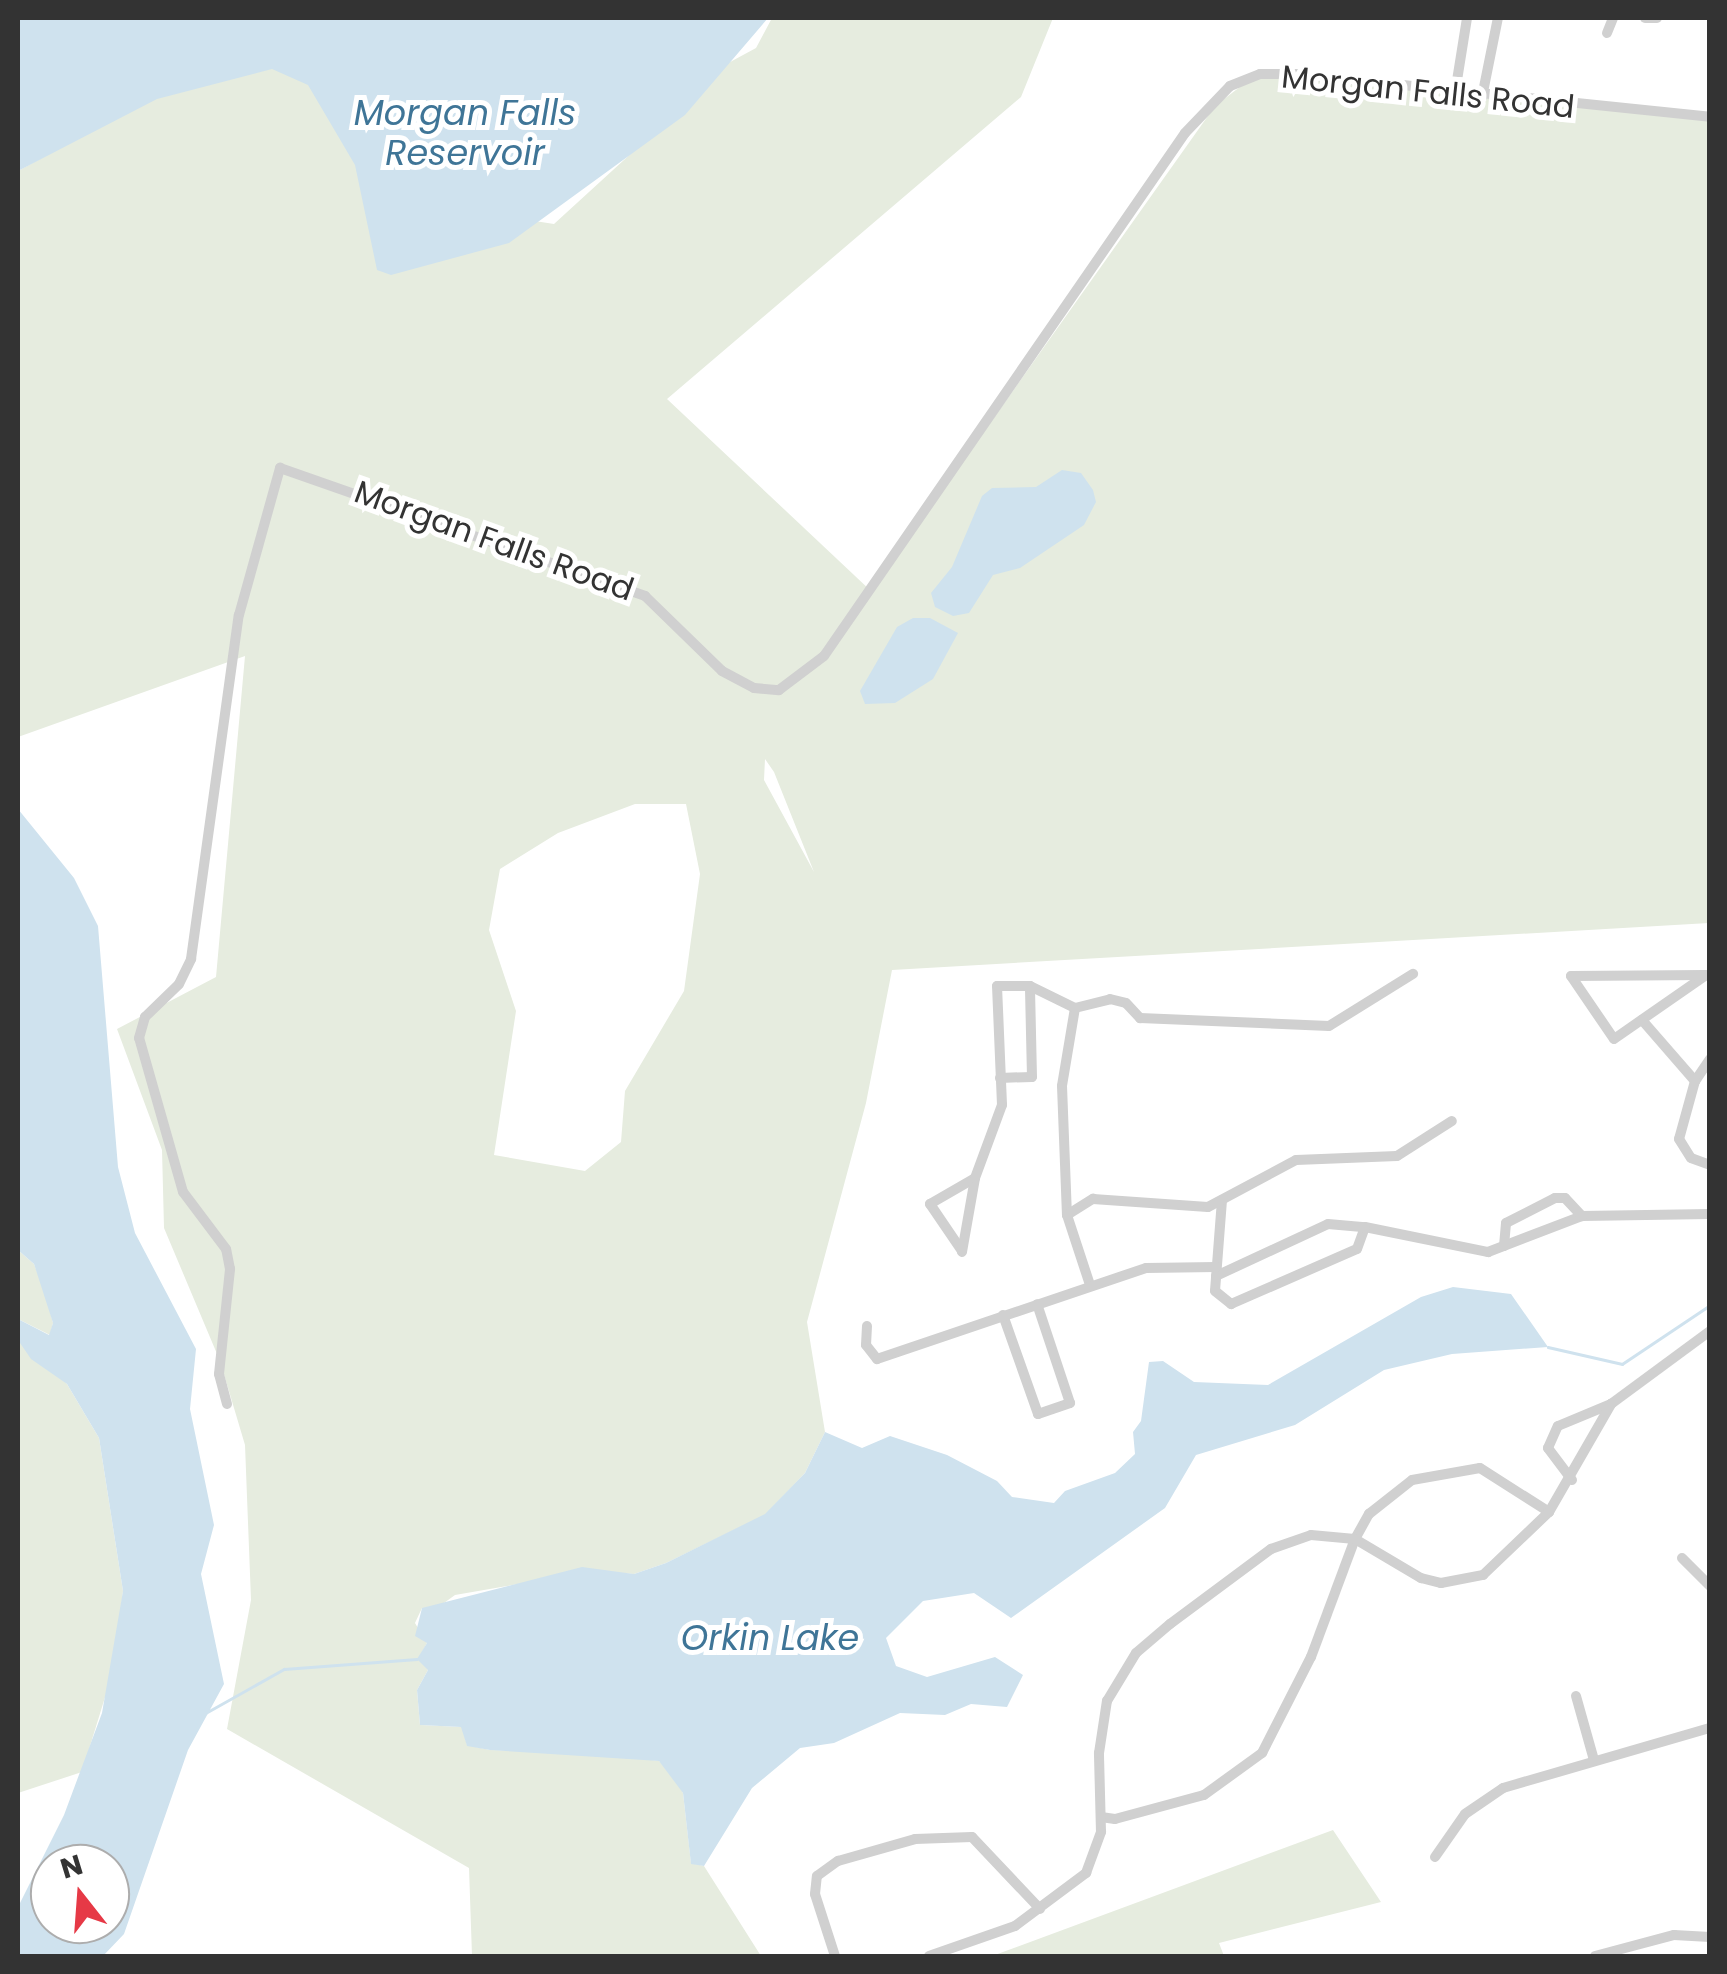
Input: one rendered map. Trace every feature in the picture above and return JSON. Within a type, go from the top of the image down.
[{"type":"street","points":[[1455,93],[1467,18]]},
{"type":"street","points":[[1482,97],[1498,18]]},
{"type":"street","points":[[1607,32],[1613,18]]},
{"type":"street","points":[[1645,18],[1657,18]]},
{"type":"street","name":"Morgan Falls Road","points":[[226,1404],[219,1374],[230,1268],[226,1249],[183,1192],[140,1038],[146,1017],[179,984],[191,959],[239,615],[280,468],[645,596],[722,671],[754,688],[788,688],[824,656],[1216,96],[1245,78],[1277,73],[1710,118]]},
{"type":"street","points":[[975,1178],[930,1204],[962,1252],[975,1178],[1002,1105],[998,986],[1030,986],[1075,1008],[1110,999],[1126,1003],[1140,1018],[1329,1026],[1414,974]]},
{"type":"street","points":[[1706,975],[1642,1020],[1614,1040],[1571,976],[1706,975]]},
{"type":"street","points":[[1000,1078],[1032,1077],[1030,986]]},
{"type":"street","points":[[1075,1008],[1062,1086],[1066,1215],[1090,1285]]},
{"type":"street","points":[[1642,1020],[1695,1082]]},
{"type":"street","points":[[1710,1059],[1695,1082],[1680,1139],[1691,1158],[1710,1165]]},
{"type":"street","points":[[1066,1215],[1093,1199],[1208,1207],[1296,1160],[1397,1156],[1452,1121]]},
{"type":"street","points":[[1504,1246],[1506,1223],[1556,1198],[1574,1204],[1582,1216]]},
{"type":"street","points":[[1222,1200],[1215,1291],[1231,1304],[1357,1249],[1365,1226]]},
{"type":"street","points":[[867,1326],[866,1345],[877,1358],[1146,1268],[1216,1271],[1328,1224],[1365,1226],[1488,1252],[1582,1216],[1710,1214]]},
{"type":"street","points":[[1004,1315],[1038,1414],[1070,1403],[1037,1304]]},
{"type":"street","points":[[1572,1480],[1553,1462],[1552,1436],[1573,1416],[1611,1404],[1710,1331]]},
{"type":"street","points":[[929,1956],[990,1937],[1040,1909],[1086,1874],[1101,1817],[1103,1719],[1136,1653],[1271,1549],[1310,1535],[1355,1539],[1420,1578],[1460,1583],[1498,1565],[1549,1512],[1572,1480],[1611,1404]]},
{"type":"street","points":[[1101,1817],[1115,1819],[1204,1795],[1262,1753],[1312,1657],[1355,1539],[1369,1514],[1412,1480],[1463,1466],[1495,1474],[1549,1512]]},
{"type":"street","points":[[1682,1558],[1710,1586]]},
{"type":"street","points":[[1576,1696],[1594,1760]]},
{"type":"street","points":[[1435,1857],[1465,1814],[1504,1788],[1710,1728]]},
{"type":"street","points":[[835,1956],[815,1894],[816,1876],[838,1861],[915,1839],[972,1838],[1040,1909]]},
{"type":"street","points":[[1595,1956],[1674,1934],[1710,1936]]},
{"type":"shaded area","points":[[772,18],[1053,18],[1021,97],[667,399],[871,591],[1215,106],[1262,70],[1558,107],[1709,112],[1709,923],[892,970],[866,1103],[807,1322],[825,1432],[805,1473],[765,1515],[666,1563],[634,1574],[593,1571],[455,1595],[437,1608],[422,1608],[415,1623],[427,1643],[422,1652],[428,1670],[417,1690],[420,1725],[462,1727],[467,1745],[490,1750],[601,1753],[659,1761],[673,1773],[683,1793],[691,1863],[704,1866],[761,1956],[472,1956],[469,1868],[227,1729],[251,1600],[245,1445],[220,1361],[164,1228],[162,1150],[117,1029],[216,977],[245,656],[18,737],[18,171],[261,37],[509,217],[554,224],[648,138],[695,81],[756,48]],"holes":[[[765,759],[774,772],[814,872],[764,780]],[[635,804],[686,804],[700,874],[684,991],[625,1091],[621,1142],[585,1171],[494,1155],[516,1011],[489,930],[500,869],[558,833]]]},
{"type":"shaded area","points":[[18,1250],[34,1264],[45,1293],[53,1323],[50,1335],[18,1319]]},
{"type":"shaded area","points":[[18,1340],[67,1384],[99,1438],[123,1591],[114,1668],[82,1772],[18,1793]]},
{"type":"shaded area","points":[[1333,1830],[1381,1902],[1219,1943],[1224,1956],[992,1956]]},
{"type":"water","name":"Morgan Falls Reservoir","points":[[18,18],[768,18],[685,115],[509,243],[391,275],[377,270],[355,165],[308,85],[272,69],[157,99],[18,171]]},
{"type":"water","points":[[1062,470],[1081,473],[1093,490],[1096,502],[1084,525],[1020,568],[993,575],[969,613],[953,616],[935,607],[931,593],[952,567],[982,496],[992,488],[1036,487]]},
{"type":"water","points":[[913,618],[930,618],[958,633],[933,679],[895,703],[865,704],[860,691],[897,627]]},
{"type":"water","points":[[18,809],[74,878],[98,926],[118,1167],[135,1233],[196,1349],[190,1409],[214,1525],[201,1574],[224,1684],[188,1750],[130,1917],[130,1844],[50,1844],[102,1713],[123,1591],[99,1438],[67,1384],[31,1359],[18,1340],[18,1319],[49,1335],[53,1323],[34,1264],[18,1250]]},
{"type":"water","name":"Orkin Lake","points":[[1453,1287],[1511,1294],[1548,1347],[1452,1354],[1384,1370],[1295,1425],[1196,1455],[1165,1508],[1011,1618],[974,1593],[923,1601],[886,1638],[896,1666],[927,1677],[995,1657],[1023,1675],[1007,1707],[971,1704],[945,1715],[900,1713],[834,1743],[800,1748],[752,1788],[704,1866],[691,1864],[683,1793],[659,1761],[490,1750],[467,1746],[461,1727],[420,1725],[417,1690],[428,1670],[417,1659],[427,1643],[415,1636],[422,1608],[582,1567],[634,1574],[666,1563],[765,1514],[805,1473],[825,1432],[862,1448],[890,1436],[947,1455],[997,1481],[1012,1497],[1054,1503],[1065,1491],[1115,1473],[1135,1454],[1133,1432],[1141,1421],[1149,1362],[1163,1361],[1194,1382],[1268,1385],[1421,1297]]},
{"type":"water","points":[[30,1883],[30,1944],[114,1944],[103,1956],[18,1956],[18,1907]]},
{"type":"waterway","points":[[1548,1347],[1622,1364],[1710,1305]]},
{"type":"waterway","points":[[202,1715],[284,1669],[417,1659]]}]
